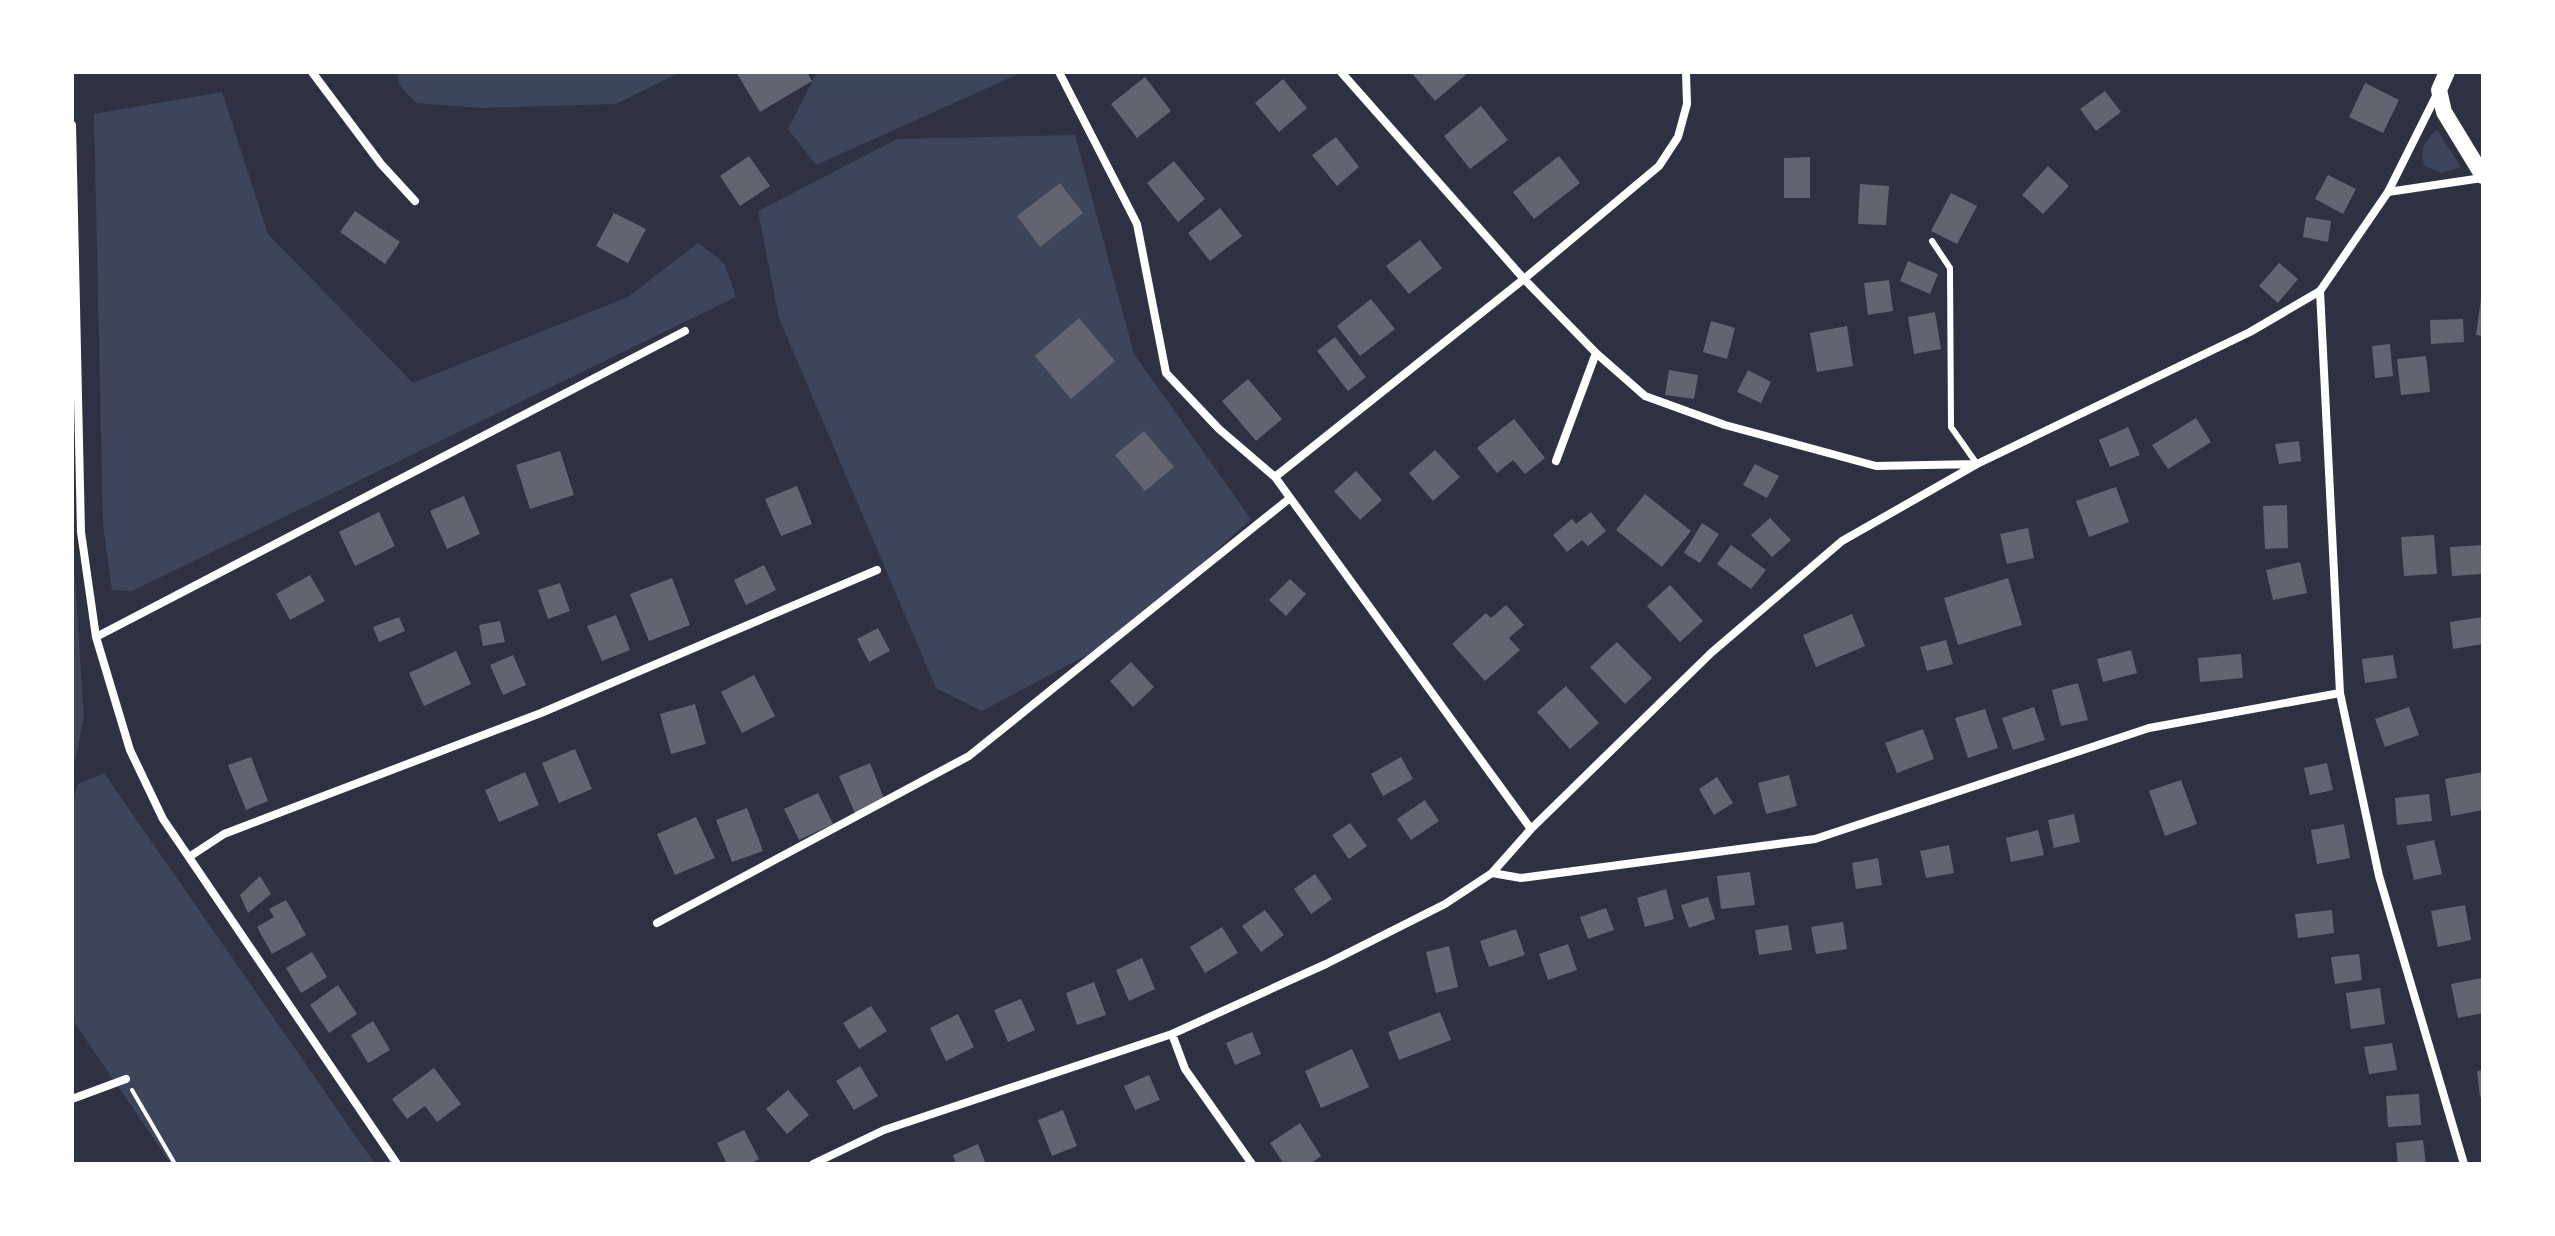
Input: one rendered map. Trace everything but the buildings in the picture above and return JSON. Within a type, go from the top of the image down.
[{"type":"main road","points":[[2447,72],[2439,90],[2444,112],[2483,177]]},
{"type":"street","points":[[312,72],[381,164],[415,201]]},
{"type":"street","points":[[1059,72],[1137,224],[1166,373],[1219,429],[1275,477],[1531,829]]},
{"type":"street","points":[[1341,72],[1524,279],[1596,353],[1645,396],[1725,425],[1876,466],[1977,464]]},
{"type":"street","points":[[1275,477],[1524,279],[1659,166],[1678,137],[1687,104],[1686,72]]},
{"type":"street","points":[[813,1164],[884,1130],[1172,1034],[1326,964],[1445,904],[1492,873],[1531,829],[1711,653],[1842,541],[1977,464],[2250,332],[2320,291],[2388,192],[2439,90]]},
{"type":"street","points":[[72,125],[81,532],[96,637],[130,750],[163,819],[397,1164]]},
{"type":"street","points":[[2388,192],[2483,177]]},
{"type":"street","points":[[2320,291],[2340,693],[2379,876],[2464,1164]]},
{"type":"street","points":[[96,637],[685,331]]},
{"type":"street","points":[[1556,461],[1596,353]]},
{"type":"street","points":[[657,923],[969,756],[1290,498]]},
{"type":"street","points":[[189,857],[224,834],[541,713],[877,570]]},
{"type":"street","points":[[1492,873],[1521,878],[1815,839],[2149,728],[2340,693]]},
{"type":"street","points":[[1172,1034],[1185,1069],[1252,1164]]},
{"type":"street","points":[[72,1099],[126,1079]]},
{"type":"lane","points":[[1932,241],[1950,268],[1951,427],[1977,464]]},
{"type":"path","points":[[126,1079],[175,1164]]},
{"type":"shaded area","points":[[397,72],[681,72],[616,104],[481,108],[416,103],[399,85]]},
{"type":"shaded area","points":[[817,72],[1023,72],[816,165],[788,129]]},
{"type":"shaded area","points":[[222,92],[268,234],[413,383],[628,297],[698,243],[724,263],[736,297],[132,591],[112,590],[103,525],[94,114]]},
{"type":"shaded area","points":[[2437,130],[2461,167],[2442,173],[2425,166],[2422,155],[2424,146]]},
{"type":"shaded area","points":[[1075,135],[1134,354],[1251,519],[1121,637],[982,711],[936,688],[779,318],[758,211],[897,139]]},
{"type":"shaded area","points":[[72,533],[84,718],[72,773]]},
{"type":"shaded area","points":[[104,773],[375,1164],[171,1164],[72,1019],[72,803],[78,784]]}]
